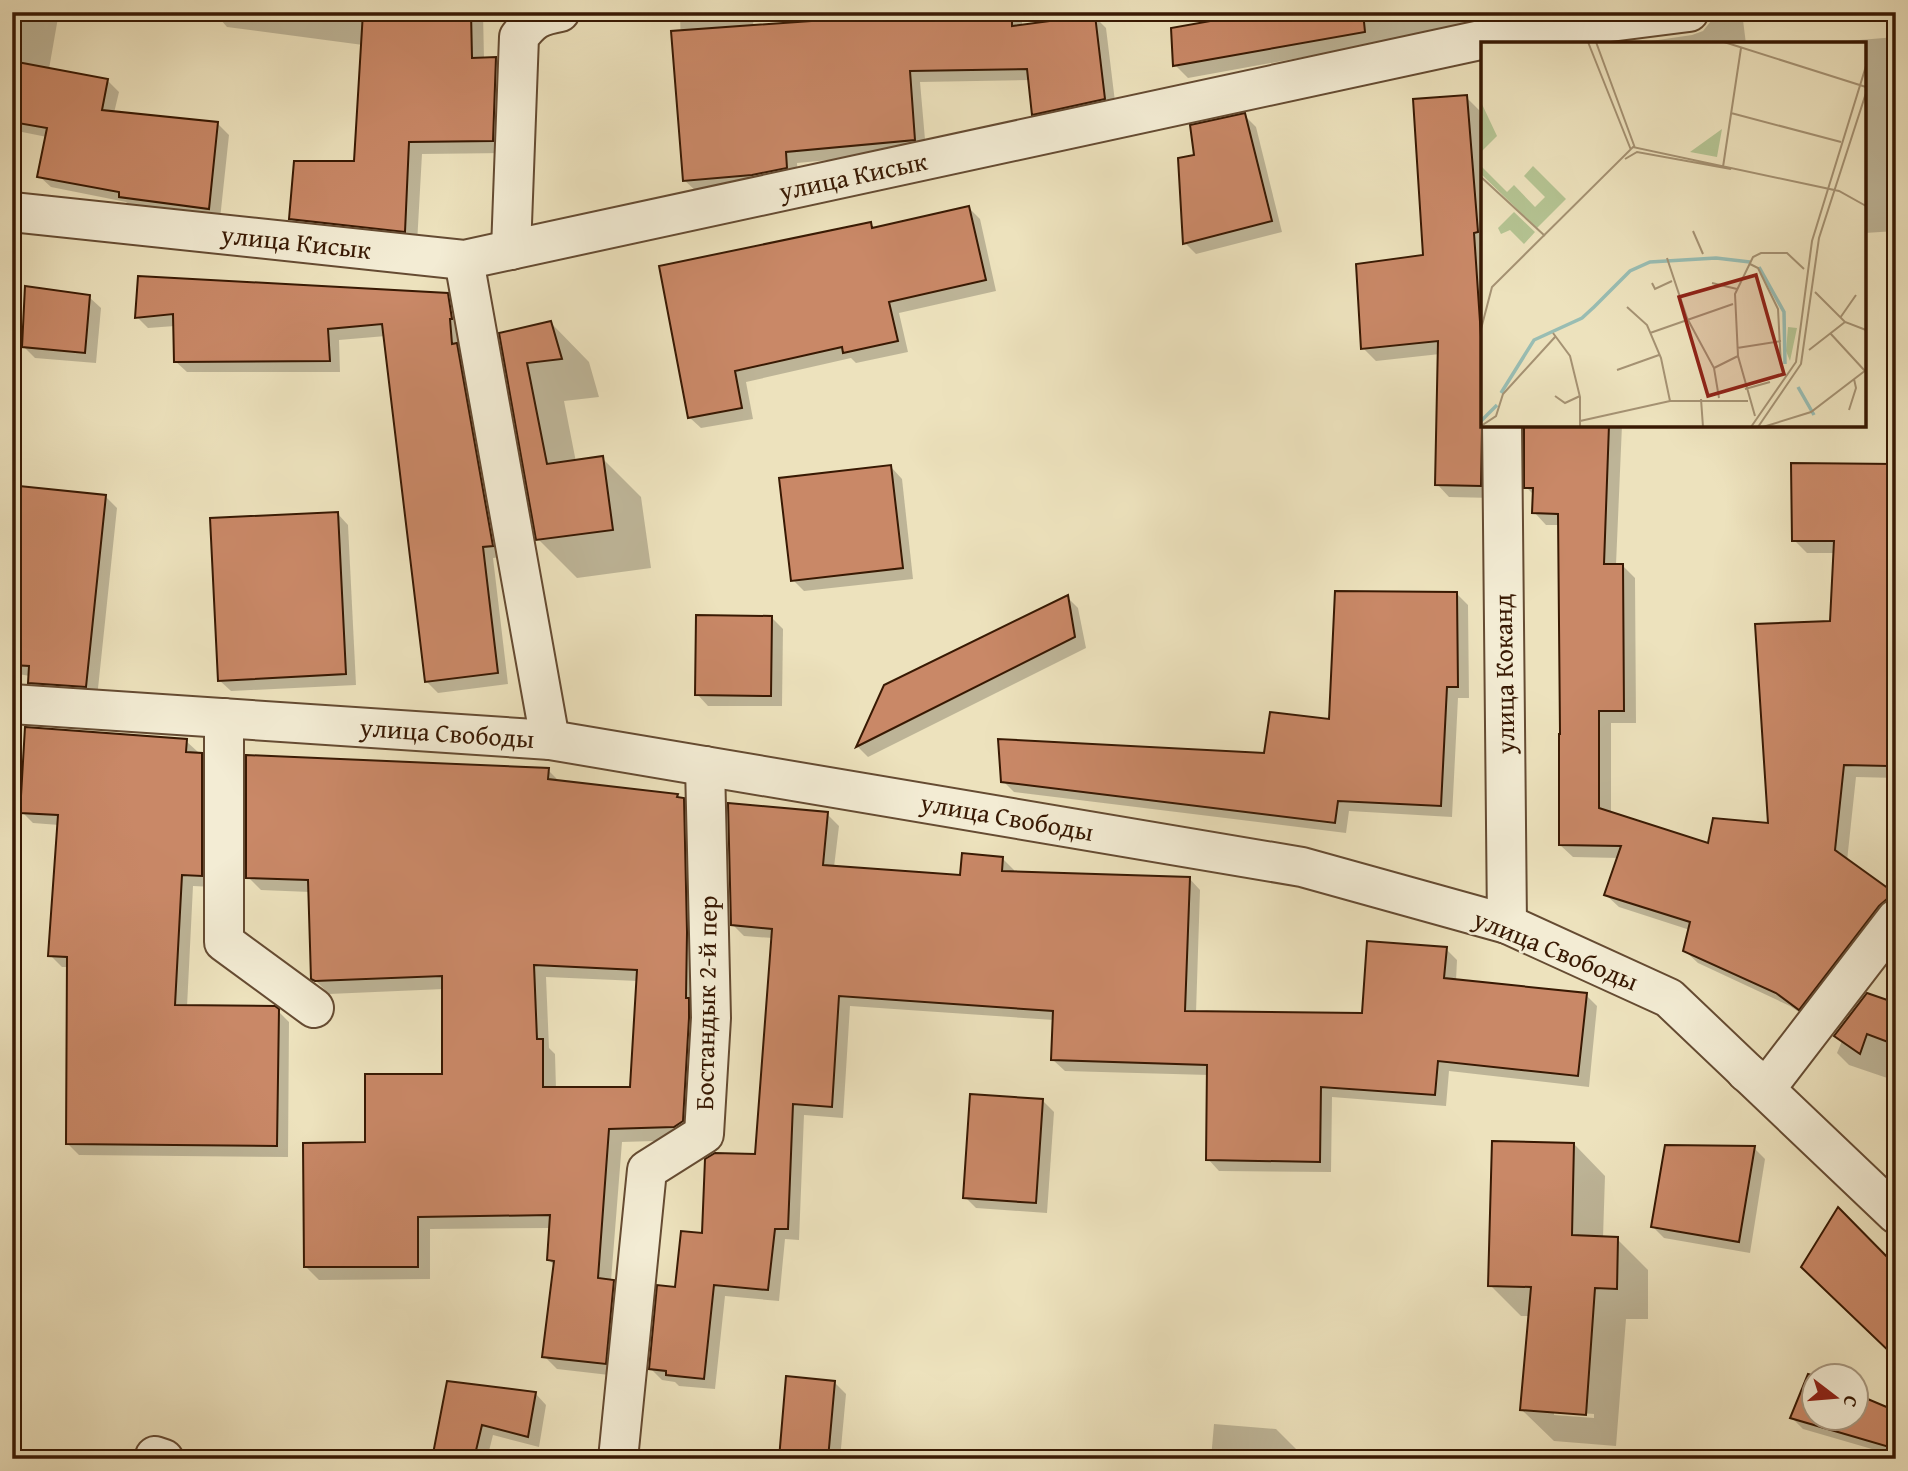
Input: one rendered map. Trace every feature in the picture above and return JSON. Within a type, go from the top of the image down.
[{"type":"street","points":[[511,250],[519,37],[540,16],[560,12]]},
{"type":"street","name":"улица Кисык","points":[[12,212],[464,260],[1498,31],[1689,12]]},
{"type":"street","points":[[464,260],[550,740]]},
{"type":"street","name":"улица Коканд","points":[[1502,427],[1507,924]]},
{"type":"street","name":"улица Свободы","points":[[12,704],[550,740],[1302,867],[1507,924],[1669,998],[1896,1214]]},
{"type":"street","points":[[224,718],[224,942],[314,1008]]},
{"type":"street","name":"Бостандык 2-й пер","points":[[618,1459],[647,1170],[704,1134],[711,1018],[705,766]]},
{"type":"street","points":[[1746,1072],[1767,1087],[1896,919]]},
{"type":"building","points":[[363,12],[471,12],[472,58],[496,57],[493,141],[409,142],[405,232],[289,219],[294,161],[354,161]]},
{"type":"building","points":[[839,12],[1012,12],[1012,26],[1095,15],[1105,99],[1032,115],[1027,69],[910,71],[915,140],[786,152],[787,168],[752,175],[683,181],[671,31],[839,19]]},
{"type":"building","points":[[1261,12],[1363,12],[1365,32],[1173,66],[1171,28]]},
{"type":"building","points":[[12,61],[108,79],[102,110],[218,122],[209,209],[119,197],[119,192],[37,177],[47,128],[12,122]]},
{"type":"building","points":[[1467,95],[1478,232],[1474,233],[1481,336],[1481,486],[1435,485],[1438,341],[1361,349],[1356,264],[1423,255],[1413,99]]},
{"type":"building","points":[[1245,113],[1272,221],[1183,244],[1178,158],[1194,155],[1190,125]]},
{"type":"building","points":[[969,206],[986,280],[889,302],[898,341],[843,353],[842,347],[735,371],[742,408],[688,418],[659,266],[871,222],[872,228]]},
{"type":"building","points":[[138,276],[448,293],[452,344],[457,343],[493,546],[483,547],[498,673],[425,682],[382,324],[328,329],[330,361],[174,362],[173,314],[135,318]]},
{"type":"building","points":[[25,286],[90,295],[85,353],[22,347]]},
{"type":"building","points":[[551,321],[562,359],[527,363],[547,464],[603,456],[613,530],[536,540],[499,333]]},
{"type":"building","points":[[1524,427],[1609,427],[1604,564],[1623,564],[1624,711],[1599,711],[1599,808],[1708,843],[1713,818],[1768,823],[1755,624],[1830,621],[1834,541],[1792,541],[1791,463],[1896,464],[1896,697],[1892,697],[1888,766],[1844,765],[1835,850],[1896,894],[1896,898],[1887,899],[1879,906],[1799,1010],[1776,993],[1683,951],[1690,922],[1604,895],[1621,846],[1559,845],[1558,514],[1532,513],[1533,488],[1524,488]]},
{"type":"building","points":[[891,465],[903,568],[791,581],[779,478]]},
{"type":"building","points":[[19,486],[106,495],[86,687],[28,683],[29,666],[12,665],[12,551]]},
{"type":"building","points":[[338,512],[346,674],[218,681],[210,518]]},
{"type":"building","points":[[1335,591],[1457,592],[1458,687],[1447,687],[1441,806],[1338,801],[1335,823],[1001,782],[998,739],[1264,753],[1270,712],[1329,719]]},
{"type":"building","points":[[1068,595],[1075,637],[856,747],[884,685]]},
{"type":"building","points":[[696,615],[772,616],[771,696],[695,695]]},
{"type":"building","points":[[25,727],[187,739],[186,752],[202,753],[202,876],[182,875],[175,1005],[275,1006],[279,1009],[277,1146],[66,1144],[67,957],[48,956],[58,815],[20,813]]},
{"type":"building","points":[[246,755],[549,768],[548,779],[678,794],[677,797],[684,798],[686,998],[689,998],[689,1018],[683,1121],[674,1127],[609,1129],[598,1278],[614,1280],[606,1364],[542,1357],[554,1261],[547,1260],[550,1215],[418,1217],[418,1267],[304,1267],[303,1143],[365,1142],[365,1074],[442,1074],[442,976],[311,979],[308,880],[246,878]],"holes":[[[534,965],[637,970],[630,1087],[543,1087],[543,1039],[537,1039]]]},
{"type":"building","points":[[728,803],[828,812],[823,865],[960,875],[962,853],[1003,857],[1002,871],[1190,877],[1185,1011],[1362,1013],[1367,941],[1447,947],[1444,978],[1587,993],[1578,1076],[1438,1061],[1435,1095],[1321,1087],[1320,1162],[1206,1160],[1207,1065],[1051,1060],[1053,1011],[839,996],[832,1107],[793,1104],[788,1229],[775,1229],[768,1290],[714,1285],[704,1379],[666,1375],[666,1371],[649,1369],[657,1285],[675,1287],[681,1231],[702,1233],[705,1159],[715,1153],[755,1154],[772,929],[731,925]]},
{"type":"building","points":[[1867,993],[1896,1003],[1896,1045],[1867,1034],[1860,1054],[1834,1036]]},
{"type":"building","points":[[970,1094],[1043,1099],[1036,1203],[963,1198]]},
{"type":"building","points":[[1492,1141],[1574,1143],[1572,1235],[1618,1237],[1617,1289],[1595,1288],[1586,1415],[1520,1410],[1531,1287],[1488,1286]]},
{"type":"building","points":[[1665,1145],[1755,1146],[1739,1242],[1651,1227]]},
{"type":"building","points":[[1838,1207],[1896,1266],[1896,1358],[1801,1267]]},
{"type":"building","points":[[786,1376],[835,1381],[828,1459],[779,1459]]},
{"type":"building","points":[[447,1381],[536,1392],[528,1437],[482,1425],[474,1459],[432,1459]]},
{"type":"building","points":[[1800,1394],[1800,1421],[1790,1418]]},
{"type":"building","points":[[1870,1400],[1896,1411],[1896,1449],[1838,1432],[1870,1432]]}]
